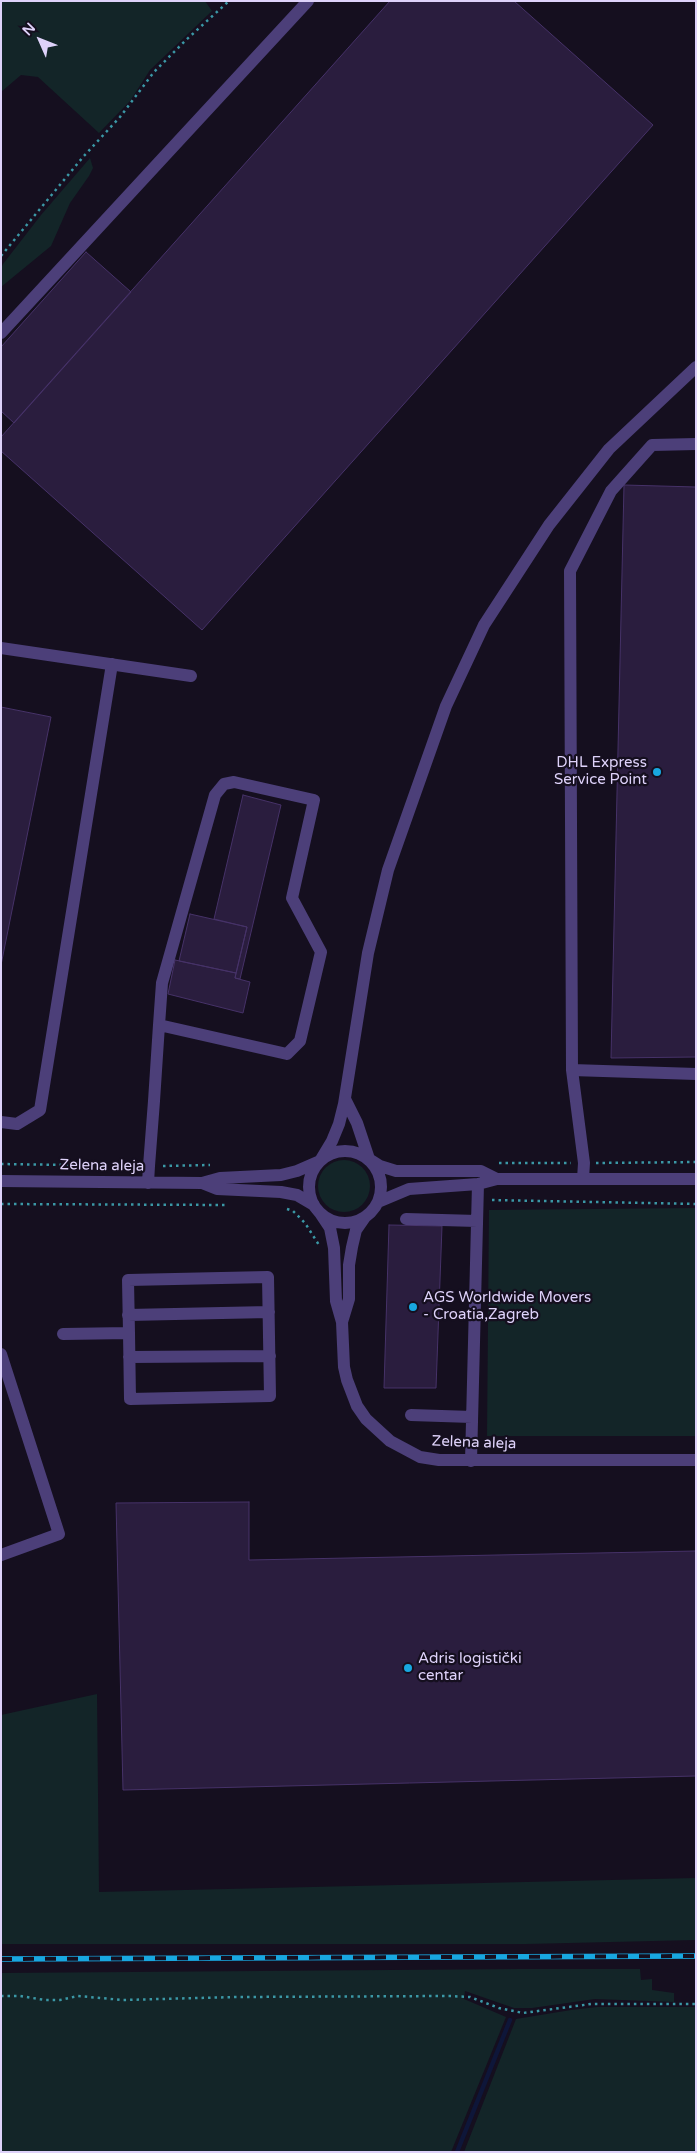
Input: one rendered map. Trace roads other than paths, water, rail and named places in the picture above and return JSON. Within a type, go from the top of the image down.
[{"type":"street","points":[[1,333],[308,1]]},
{"type":"street","points":[[320,1161],[332,1141],[339,1124],[345,1099],[368,953],[388,870],[446,706],[484,625],[549,525],[609,449],[696,366]]},
{"type":"street","points":[[583,1179],[584,1163],[572,1070],[570,571],[611,491],[652,444],[696,444]]},
{"type":"street","points":[[1,648],[191,676]]},
{"type":"street","points":[[1,1122],[17,1124],[40,1110],[112,664]]},
{"type":"street","points":[[148,1183],[149,1166],[159,1024],[162,983],[215,795],[224,784],[234,782],[314,800],[292,898],[321,952],[300,1041],[287,1054],[159,1024]]},
{"type":"street","points":[[572,1070],[696,1074]]},
{"type":"street","points":[[345,1099],[357,1123],[369,1159],[375,1166],[381,1182],[378,1202]]},
{"type":"street","name":"Zelena aleja","points":[[497,1179],[481,1171],[396,1171],[380,1166],[353,1151],[344,1150],[327,1155],[314,1168],[309,1187],[317,1209],[330,1228],[334,1248],[336,1301],[342,1322],[344,1367],[357,1406],[372,1425],[390,1441],[420,1457],[470,1461],[696,1460]]},
{"type":"street","name":"Zelena aleja","points":[[1,1181],[202,1183],[220,1178],[281,1175],[297,1171],[320,1161]]},
{"type":"street","name":"Zelena aleja","points":[[342,1322],[349,1299],[349,1265],[356,1230],[378,1202],[409,1189],[478,1184],[497,1179],[696,1179]]},
{"type":"street","name":"Zelena aleja","points":[[202,1183],[217,1189],[281,1192],[297,1195],[337,1222],[347,1223],[365,1217]]},
{"type":"street","points":[[470,1461],[478,1184]]},
{"type":"street","points":[[406,1219],[477,1221]]},
{"type":"street","points":[[268,1277],[270,1396],[130,1398],[128,1315],[128,1280],[268,1277]]},
{"type":"street","points":[[128,1315],[269,1312]]},
{"type":"street","points":[[63,1334],[129,1333]]},
{"type":"street","points":[[1,1354],[59,1534],[1,1555]]},
{"type":"street","points":[[129,1357],[270,1356]]},
{"type":"street","points":[[411,1415],[472,1417]]},
{"type":"waterway","points":[[457,2152],[510,2020]]},
{"type":"railway","points":[[1,1959],[696,1956]]},
{"type":"place","name":"DHL Express Service Point","points":[[657,772]]},
{"type":"place","name":"AGS Worldwide Movers - Croatia,Zagreb","points":[[413,1307]]},
{"type":"place","name":"Adris logistički centar","points":[[408,1668]]}]
